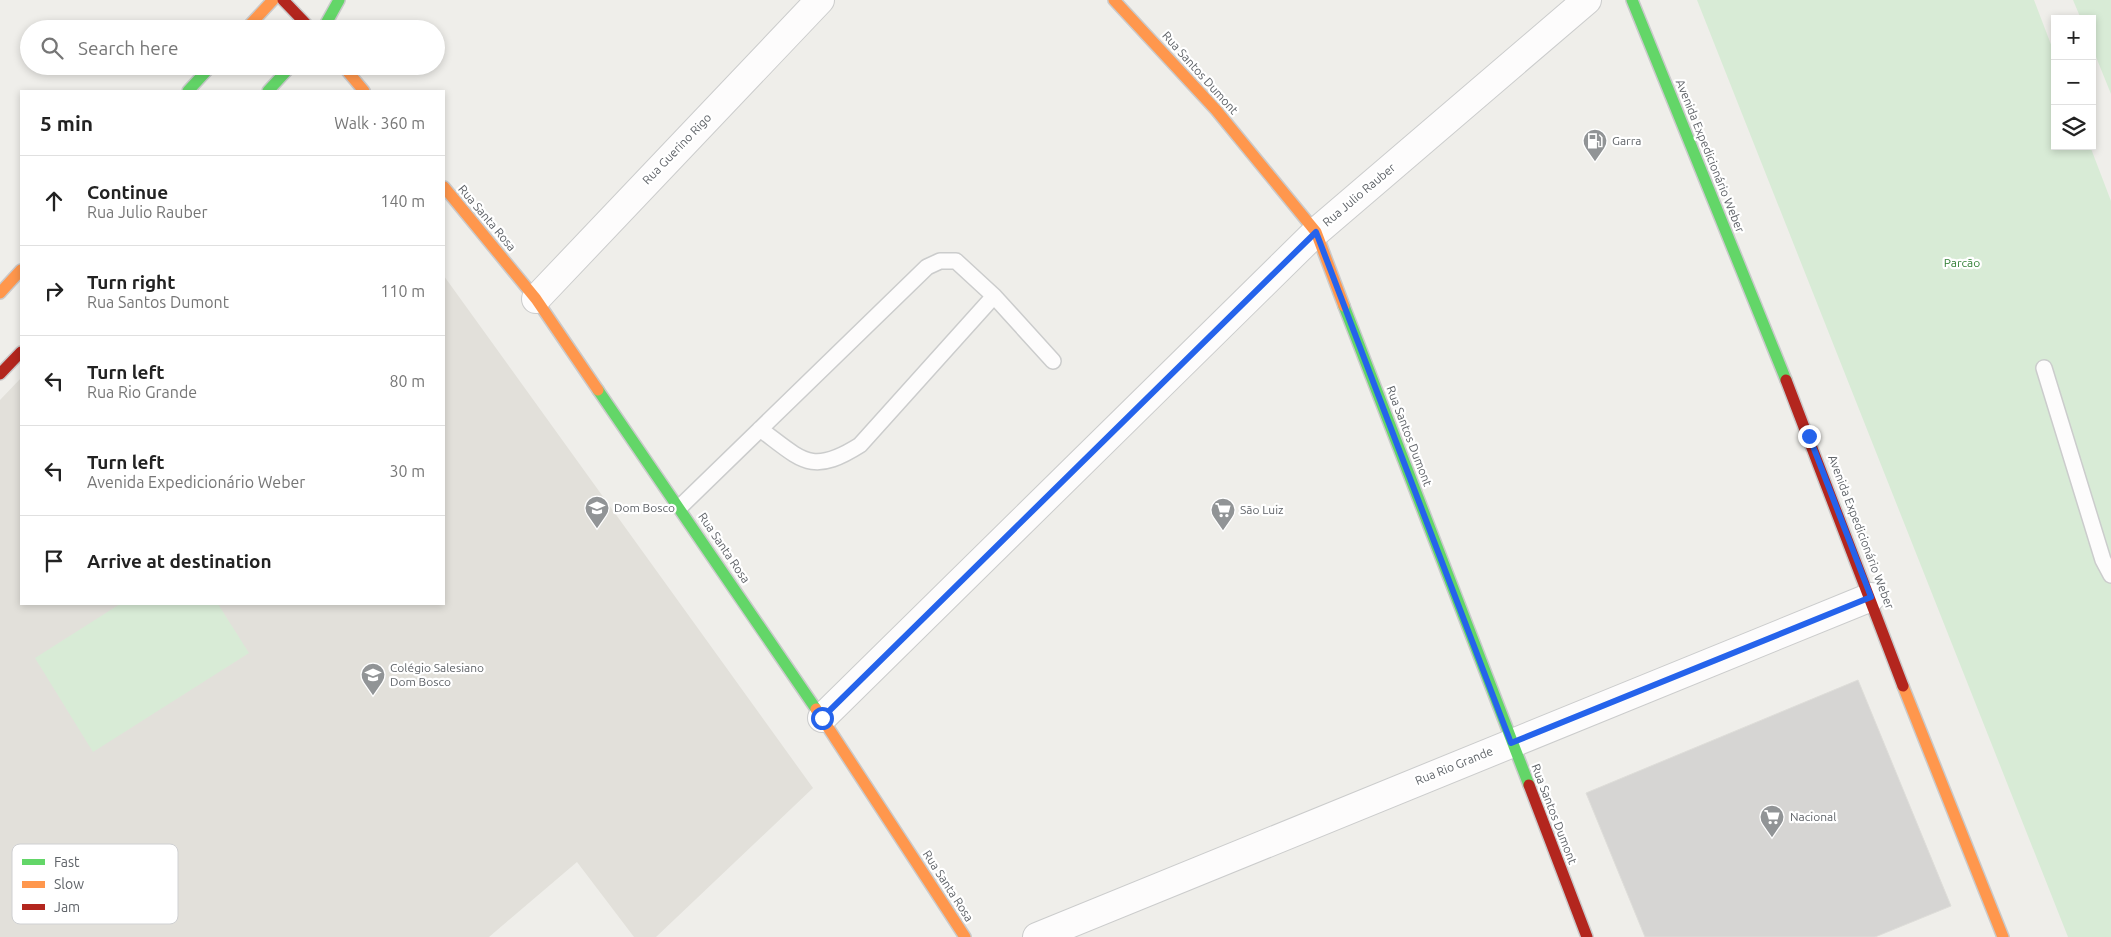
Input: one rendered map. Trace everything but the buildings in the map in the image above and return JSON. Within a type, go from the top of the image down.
[{"type":"main road","points":[[254,20],[273,0]]},
{"type":"main road","points":[[283,0],[302,20]]},
{"type":"main road","points":[[328,20],[339,0]]},
{"type":"main road","name":"Rua Santos Dumont","points":[[1114,0],[1216,110],[1316,232],[1511,743],[1588,937]]},
{"type":"main road","name":"Avenida Expedicionário Weber","points":[[1632,0],[1805,427],[1871,597],[1919,730],[2003,937]]},
{"type":"main road","points":[[189,90],[203,75]]},
{"type":"main road","points":[[269,90],[283,75]]},
{"type":"main road","points":[[351,75],[363,90]]},
{"type":"main road","name":"Rua Santa Rosa","points":[[445,188],[536,299],[680,507],[822,718],[965,937]]},
{"type":"main road","points":[[0,293],[20,271]]},
{"type":"main road","points":[[0,374],[20,353]]},
{"type":"street","name":"Rua Guerino Rigo","points":[[536,299],[820,0]]},
{"type":"street","name":"Rua Julio Rauber","points":[[822,718],[1316,232],[1587,0]]},
{"type":"street","name":"Rua Rio Grande","points":[[1037,937],[1871,597]]},
{"type":"lane","points":[[680,507],[927,266],[940,261],[956,261],[994,296],[1053,361]]},
{"type":"lane","points":[[760,429],[799,458],[821,462],[838,459],[860,445],[994,296]]},
{"type":"lane","points":[[2044,368],[2103,560],[2111,575]]},
{"type":"shaded area","name":"Colégio Salesiano Dom Bosco","points":[[445,277],[813,788],[656,937],[634,937],[577,862],[489,937],[0,937],[0,400],[20,379],[20,605],[445,605]]},
{"type":"green space","name":"Parcão","points":[[1697,0],[2034,0],[2051,45],[2051,150],[2092,150],[2111,201],[2111,937],[2068,937]]},
{"type":"green space","points":[[2073,0],[2111,0],[2111,94],[2096,57],[2096,15],[2079,15]]},
{"type":"green space","points":[[118,605],[219,605],[249,653],[93,752],[35,658]]},
{"type":"traffic: fast","points":[[328,20],[339,0]]},
{"type":"traffic: fast","points":[[1632,0],[1786,380]]},
{"type":"traffic: fast","points":[[189,90],[203,75]]},
{"type":"traffic: fast","points":[[269,90],[283,75]]},
{"type":"traffic: fast","points":[[1344,306],[1529,785]]},
{"type":"traffic: fast","points":[[598,390],[816,709]]},
{"type":"traffic: slow","points":[[254,20],[273,0]]},
{"type":"traffic: slow","points":[[1114,0],[1216,110],[1316,232],[1344,306]]},
{"type":"traffic: slow","points":[[351,75],[363,90]]},
{"type":"traffic: slow","points":[[445,188],[536,299],[598,390]]},
{"type":"traffic: slow","points":[[0,293],[20,271]]},
{"type":"traffic: slow","points":[[1903,686],[2003,937]]},
{"type":"traffic: slow","points":[[816,709],[965,937]]},
{"type":"traffic: jam","points":[[283,0],[302,20]]},
{"type":"traffic: jam","points":[[0,374],[20,353]]},
{"type":"traffic: jam","points":[[1786,380],[1903,686]]},
{"type":"traffic: jam","points":[[1529,785],[1587,937]]},
{"type":"place","name":"Garra","points":[[1595,162]]},
{"type":"place","name":"Dom Bosco","points":[[597,529]]},
{"type":"place","name":"São Luiz","points":[[1223,531]]},
{"type":"place","name":"Colégio Salesiano Dom Bosco","points":[[373,696]]},
{"type":"place","name":"Nacional","points":[[1772,838]]},
{"type":"route","points":[[822,718],[1316,232],[1511,743],[1871,597],[1809,436]]}]
